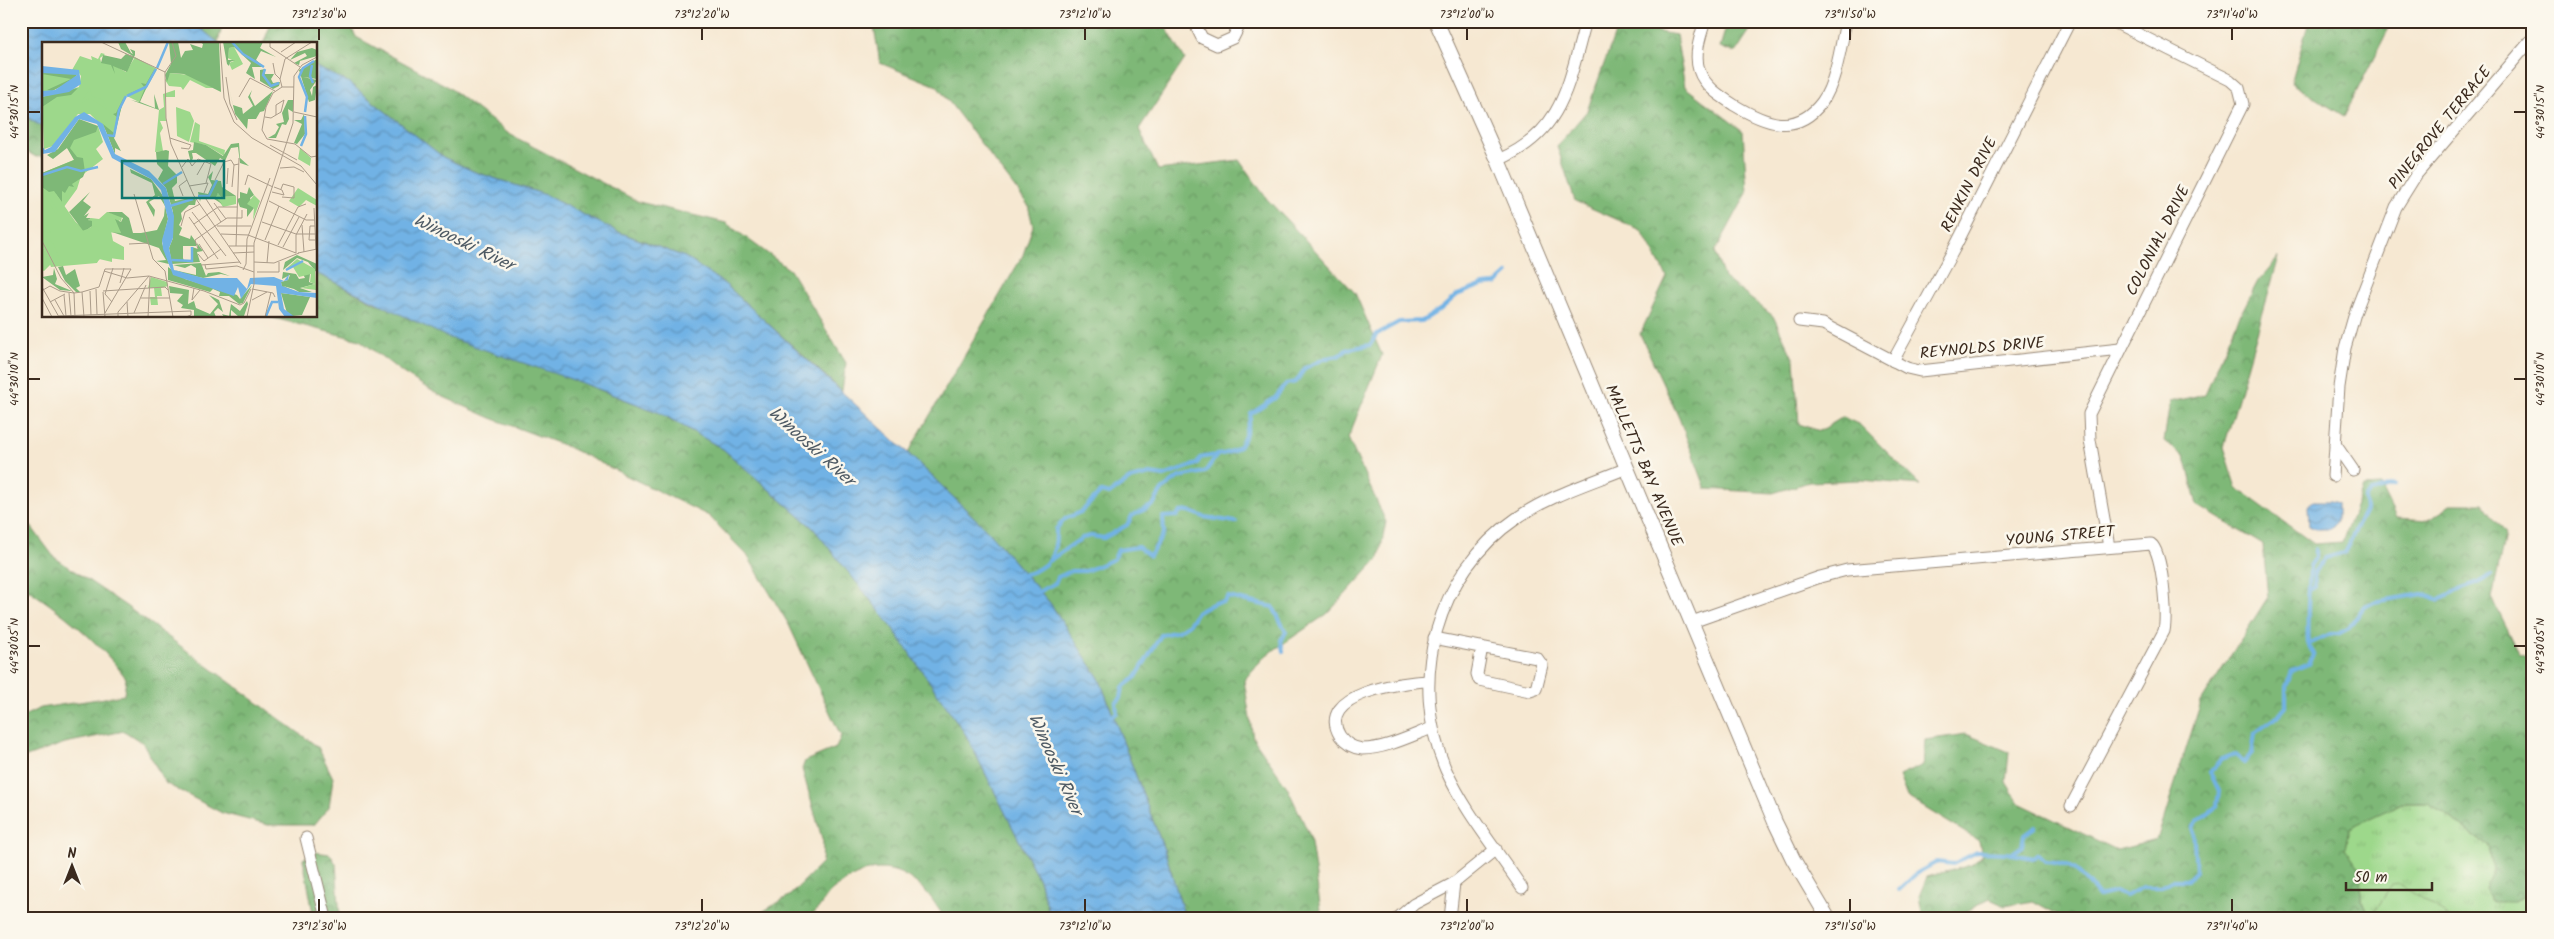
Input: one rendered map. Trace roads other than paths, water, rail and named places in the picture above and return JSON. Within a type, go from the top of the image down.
[{"type":"street","points":[[1197,21],[1197,28],[1202,38],[1217,45],[1233,38],[1241,22]]},
{"type":"street","name":"MALLETTS BAY AVENUE","points":[[1436,21],[1498,160],[1775,822],[1793,859],[1828,918]]},
{"type":"street","points":[[1498,160],[1530,143],[1552,120],[1566,91],[1586,21]]},
{"type":"street","points":[[1705,21],[1697,56],[1698,66],[1704,80],[1722,97],[1756,118],[1780,124],[1807,116],[1826,97],[1846,21]]},
{"type":"street","name":"RENKIN DRIVE","points":[[1893,361],[1958,241],[2070,21]]},
{"type":"street","name":"COLONIAL DRIVE","points":[[2109,547],[2088,422],[2091,407],[2242,109],[2243,98],[2239,88],[2230,80],[2112,21]]},
{"type":"street","name":"PINEGROVE TERRACE","points":[[2333,476],[2339,387],[2347,339],[2396,207],[2416,176],[2533,38]]},
{"type":"street","name":"REYNOLDS DRIVE","points":[[1799,321],[1823,324],[1893,361],[1920,371],[2120,350]]},
{"type":"street","points":[[2335,444],[2354,470]]},
{"type":"street","points":[[1522,888],[1451,779],[1432,728],[1428,681],[1434,638],[1444,607],[1459,578],[1478,552],[1497,533],[1537,506],[1628,468]]},
{"type":"street","name":"YOUNG STREET","points":[[1692,622],[1820,577],[1847,570],[2147,544],[2154,546],[2158,555],[2166,624],[2160,642],[2071,806]]},
{"type":"street","points":[[1434,638],[1482,647],[1539,660],[1542,665],[1536,689],[1530,691],[1479,680],[1477,674],[1482,647]]},
{"type":"street","points":[[1428,681],[1405,683],[1351,698],[1340,708],[1336,723],[1338,733],[1344,741],[1353,747],[1363,749],[1390,743],[1432,728]]},
{"type":"street","points":[[306,838],[326,918]]},
{"type":"street","points":[[1398,918],[1414,904],[1454,882],[1496,849]]},
{"type":"street","points":[[1450,918],[1454,882]]},
{"type":"water","points":[[21,21],[187,21],[195,24],[218,42],[42,42],[42,127],[21,114]]},
{"type":"water","name":"Winooski River","points":[[318,68],[348,82],[443,157],[475,172],[543,194],[616,231],[685,257],[726,285],[908,453],[987,530],[1050,603],[1099,678],[1166,855],[1185,918],[1051,918],[1039,880],[966,735],[889,623],[813,528],[723,449],[660,413],[585,384],[447,337],[318,274]]},
{"type":"water","points":[[2313,501],[2337,503],[2337,522],[2331,529],[2316,529],[2309,526],[2308,507]]},
{"type":"waterway","points":[[1022,575],[1038,569],[1049,560],[1055,547],[1056,529],[1066,518],[1081,512],[1101,492],[1109,494],[1130,479],[1150,474],[1164,476],[1197,464],[1200,458],[1223,454],[1236,449],[1245,437],[1251,414],[1275,398],[1286,384],[1296,382],[1305,368],[1326,358],[1338,356],[1348,349],[1370,345],[1377,334],[1399,322],[1422,321],[1441,309],[1457,295],[1483,285],[1496,284],[1508,273]]},
{"type":"waterway","points":[[1050,560],[1082,538],[1091,536],[1104,538],[1127,525],[1132,516],[1153,505],[1162,490],[1179,477],[1205,472],[1217,455]]},
{"type":"waterway","points":[[1899,890],[1917,873],[1937,862],[1953,864],[1977,852],[2007,853],[2033,858],[2038,854],[2045,861],[2063,864],[2076,871],[2099,896],[2115,892],[2125,896],[2143,887],[2160,887],[2173,880],[2187,880],[2196,871],[2193,828],[2199,820],[2217,806],[2219,791],[2210,772],[2222,759],[2235,754],[2244,763],[2252,754],[2255,733],[2277,717],[2286,707],[2286,687],[2292,671],[2308,664],[2314,654],[2308,644],[2309,590],[2315,587],[2314,572],[2325,558],[2344,553],[2366,510],[2365,498],[2371,492],[2394,485]]},
{"type":"waterway","points":[[1036,593],[1055,583],[1058,577],[1071,571],[1086,571],[1114,559],[1118,550],[1138,547],[1150,556],[1164,533],[1163,517],[1177,516],[1180,512],[1189,511],[1204,517],[1236,522]]},
{"type":"waterway","points":[[2309,590],[2310,566],[2316,557],[2316,549]]},
{"type":"waterway","points":[[2309,644],[2349,628],[2363,608],[2374,602],[2422,594],[2439,600],[2479,583],[2491,574]]},
{"type":"waterway","points":[[1110,717],[1117,713],[1116,703],[1121,698],[1123,687],[1136,677],[1161,635],[1178,631],[1189,624],[1196,613],[1214,603],[1224,602],[1228,597],[1273,607],[1286,632],[1281,640],[1283,652]]},
{"type":"waterway","points":[[2011,854],[2022,846],[2024,835],[2035,827]]}]
